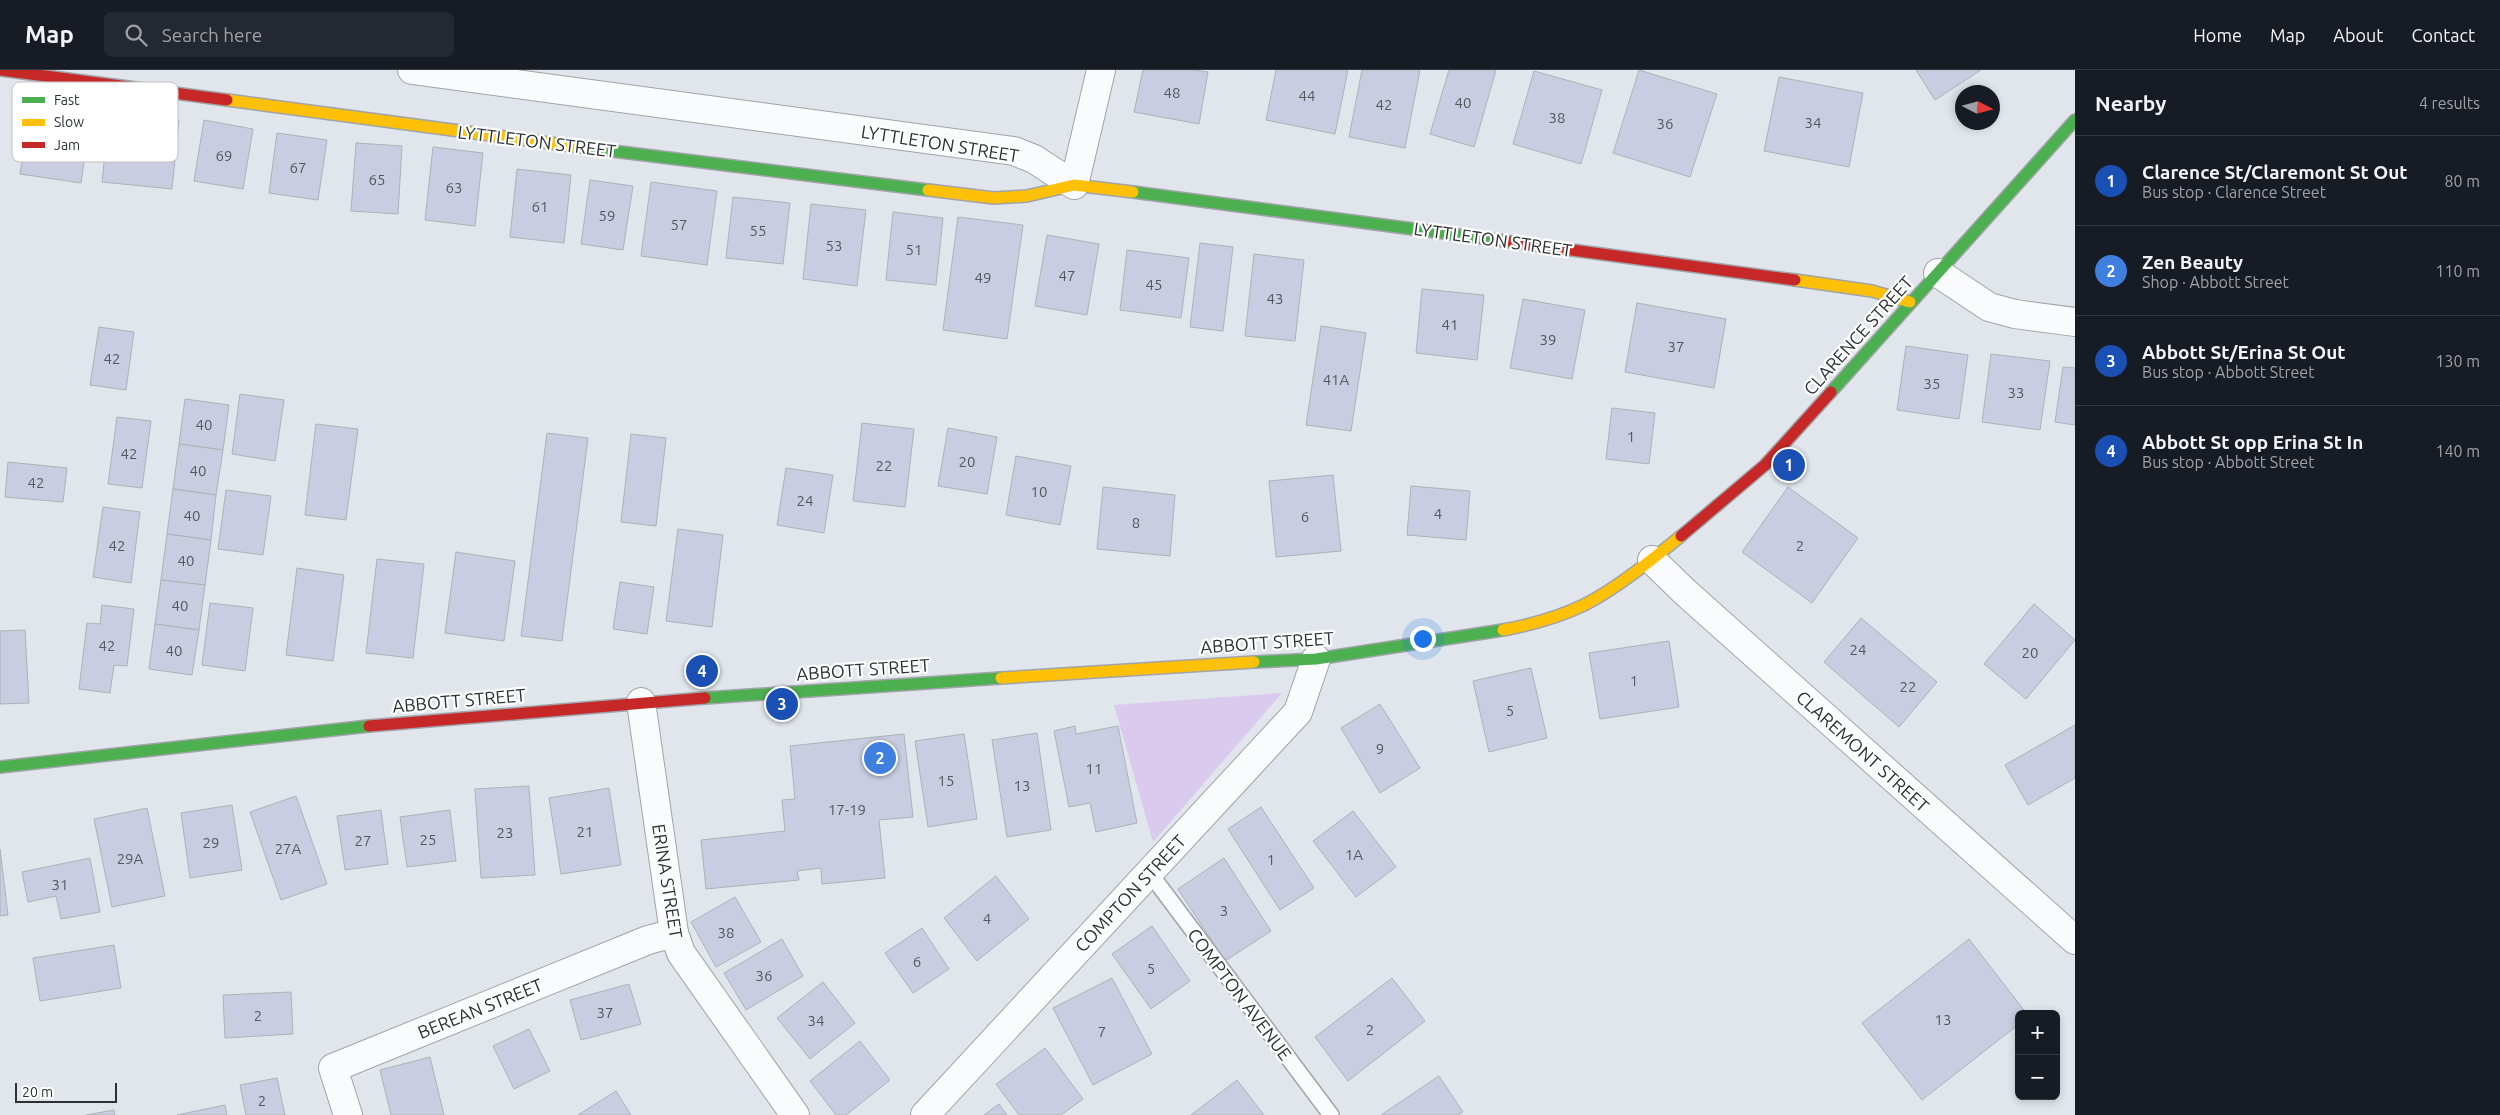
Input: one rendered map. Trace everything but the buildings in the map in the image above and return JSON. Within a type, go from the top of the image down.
[{"type":"street","name":"LYTTLETON STREET","points":[[0,70],[91,82]]},
{"type":"street","name":"LYTTLETON STREET","points":[[412,70],[1014,151],[1034,159],[1074,185]]},
{"type":"street","points":[[1074,185],[1101,70]]},
{"type":"street","name":"LYTTLETON STREET","points":[[178,94],[994,198],[1027,196],[1074,185],[1267,208],[1862,289],[1910,302]]},
{"type":"street","name":"CLARENCE STREET","points":[[1652,560],[1765,464],[2075,120]]},
{"type":"street","points":[[1938,274],[1990,307],[2015,314],[2075,322]]},
{"type":"street","name":"ABBOTT STREET","points":[[0,767],[313,731],[641,702],[1112,670],[1316,659],[1526,626],[1584,605],[1652,560]]},
{"type":"street","name":"CLAREMONT STREET","points":[[1652,560],[1685,592],[2075,940]]},
{"type":"street","name":"COMPTON STREET","points":[[925,1115],[1298,712],[1316,659]]},
{"type":"street","name":"ERINA STREET","points":[[641,702],[674,933],[681,954],[795,1115]]},
{"type":"street","name":"BEREAN STREET","points":[[348,1115],[334,1068],[648,940],[674,933]]},
{"type":"lane","name":"COMPTON AVENUE","points":[[1149,872],[1331,1115]]},
{"type":"shaded area","points":[[1282,693],[1153,842],[1114,705]]},
{"type":"traffic: fast","points":[[1831,392],[2075,120]]},
{"type":"traffic: fast","points":[[580,147],[928,190]]},
{"type":"traffic: fast","points":[[1133,192],[1512,242]]},
{"type":"traffic: fast","points":[[1254,662],[1316,659],[1503,630]]},
{"type":"traffic: fast","points":[[705,698],[1001,678]]},
{"type":"traffic: fast","points":[[0,767],[369,726]]},
{"type":"traffic: slow","points":[[227,100],[580,147]]},
{"type":"traffic: slow","points":[[928,190],[994,198],[1027,196],[1074,185],[1133,192]]},
{"type":"traffic: slow","points":[[1795,280],[1872,291],[1910,302]]},
{"type":"traffic: slow","points":[[1503,630],[1544,620],[1584,605],[1622,582],[1681,536]]},
{"type":"traffic: slow","points":[[1001,678],[1254,662]]},
{"type":"traffic: jam","points":[[0,70],[91,82]]},
{"type":"traffic: jam","points":[[178,94],[227,100]]},
{"type":"traffic: jam","points":[[1512,242],[1795,280]]},
{"type":"traffic: jam","points":[[1681,536],[1765,465],[1831,392]]},
{"type":"traffic: jam","points":[[369,726],[705,698]]},
{"type":"place","name":"Clarence St/Claremont St Out","points":[[1789,465]]},
{"type":"place","name":"Abbott St opp Erina St In","points":[[702,671]]},
{"type":"place","name":"Abbott St/Erina St Out","points":[[782,704]]},
{"type":"place","name":"Zen Beauty","points":[[880,758]]}]
